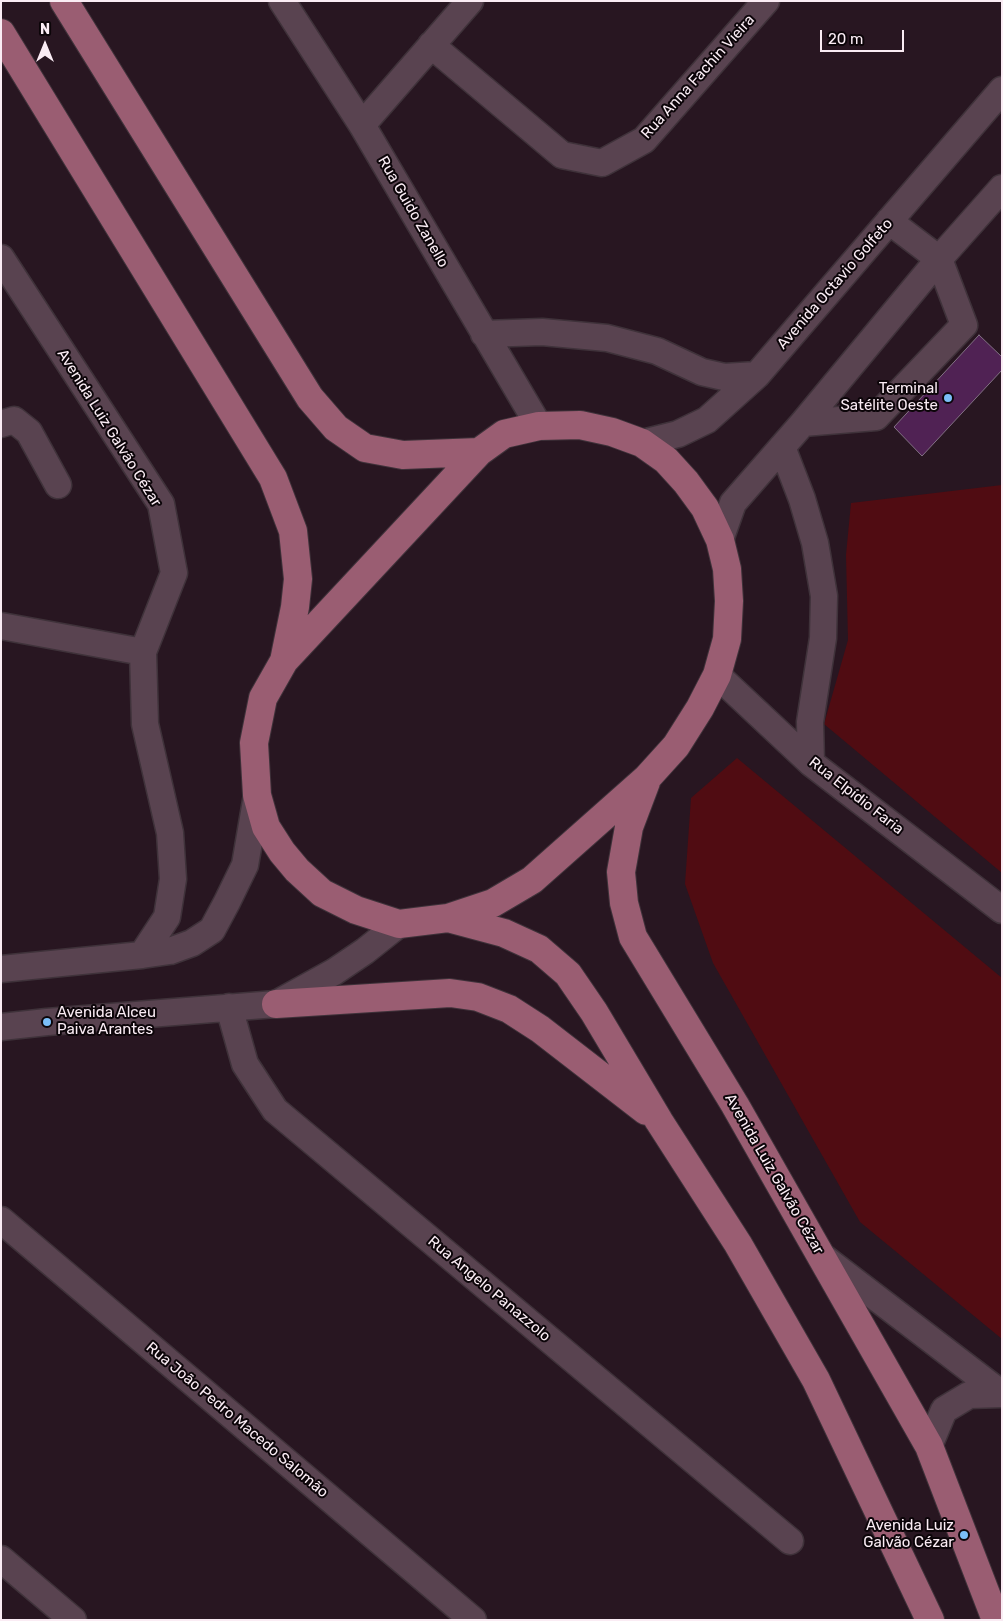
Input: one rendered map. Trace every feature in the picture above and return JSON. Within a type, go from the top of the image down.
[{"type":"main road","points":[[64,1],[310,398],[336,428],[365,448],[403,455],[479,452]]},
{"type":"main road","name":"Avenida Luiz Galvão Cézar","points":[[1,33],[273,478],[293,531],[298,579],[295,607],[284,661]]},
{"type":"main road","name":"Avenida Luiz Galvão Cézar","points":[[580,425],[612,432],[642,443],[666,460],[686,482],[705,508],[720,540],[727,569],[727,639],[717,675],[700,708],[676,746],[647,778],[532,880],[493,903],[448,918],[399,924],[356,910],[322,893],[303,876],[282,852],[266,827],[257,796],[254,743],[263,698],[284,661],[479,452],[504,434],[539,426],[580,425]]},
{"type":"main road","name":"Avenida Luiz Galvão Cézar","points":[[647,778],[629,827],[621,872],[624,903],[633,936],[736,1105],[929,1446],[996,1620]]},
{"type":"main road","name":"Avenida Luiz Galvão Cézar","points":[[448,918],[504,933],[539,949],[568,974],[594,1012],[659,1122],[738,1244],[816,1380],[930,1620]]},
{"type":"main road","points":[[276,1004],[450,993],[478,997],[509,1009],[540,1029],[659,1122]]},
{"type":"street","name":"Rua Guido Zanello","points":[[282,1],[362,125],[539,426]]},
{"type":"street","points":[[362,125],[470,1]]},
{"type":"street","name":"Rua Anna Fachin Vieira","points":[[431,45],[562,156],[602,163],[644,140],[766,1]]},
{"type":"street","name":"Avenida Octavio Golfeto","points":[[642,443],[678,434],[707,420],[757,375],[1002,90]]},
{"type":"street","points":[[720,540],[733,503],[803,423],[939,259],[1002,188]]},
{"type":"street","points":[[803,423],[876,417],[964,325],[939,259],[890,221]]},
{"type":"street","name":"Avenida Luiz Galvão Cézar","points":[[1,258],[161,504],[174,573],[143,652],[146,724],[170,833],[173,879],[167,917],[142,956]]},
{"type":"street","points":[[484,334],[542,332],[608,338],[657,351],[702,372],[717,376],[757,375]]},
{"type":"street","points":[[1,424],[14,420],[29,432],[58,485]]},
{"type":"street","points":[[782,447],[802,499],[815,542],[824,596],[823,638],[810,722],[811,763]]},
{"type":"street","points":[[1,626],[143,652]]},
{"type":"street","name":"Rua Elpídio Faria","points":[[717,675],[811,763],[1002,910]]},
{"type":"street","points":[[1,970],[142,956],[170,951],[192,944],[212,930],[228,902],[245,865],[257,796]]},
{"type":"street","points":[[1,1027],[276,1004],[334,972],[365,951],[399,924]]},
{"type":"street","name":"Rua Angelo Panazzolo","points":[[229,1007],[245,1064],[275,1110],[790,1541]]},
{"type":"street","name":"Rua João Pedro Macedo Salomão","points":[[1,1220],[473,1620]]},
{"type":"street","points":[[823,1258],[1002,1394]]},
{"type":"street","points":[[929,1446],[944,1410],[969,1395],[1002,1394]]},
{"type":"street","points":[[1,1559],[73,1620]]},
{"type":"shaded area","points":[[1002,485],[1002,873],[824,724],[848,640],[846,555],[851,503]]},
{"type":"shaded area","points":[[737,758],[1002,978],[1002,1339],[860,1222],[713,963],[685,884],[691,798]]},
{"type":"building","name":"Terminal Satélite Oeste","points":[[979,335],[1002,357],[1002,370],[922,456],[894,427]]},
{"type":"place","name":"Terminal Satélite Oeste","points":[[948,398]]},
{"type":"place","name":"Avenida Alceu Paiva Arantes","points":[[47,1022]]},
{"type":"place","name":"Avenida Luiz Galvão Cézar","points":[[964,1535]]}]
